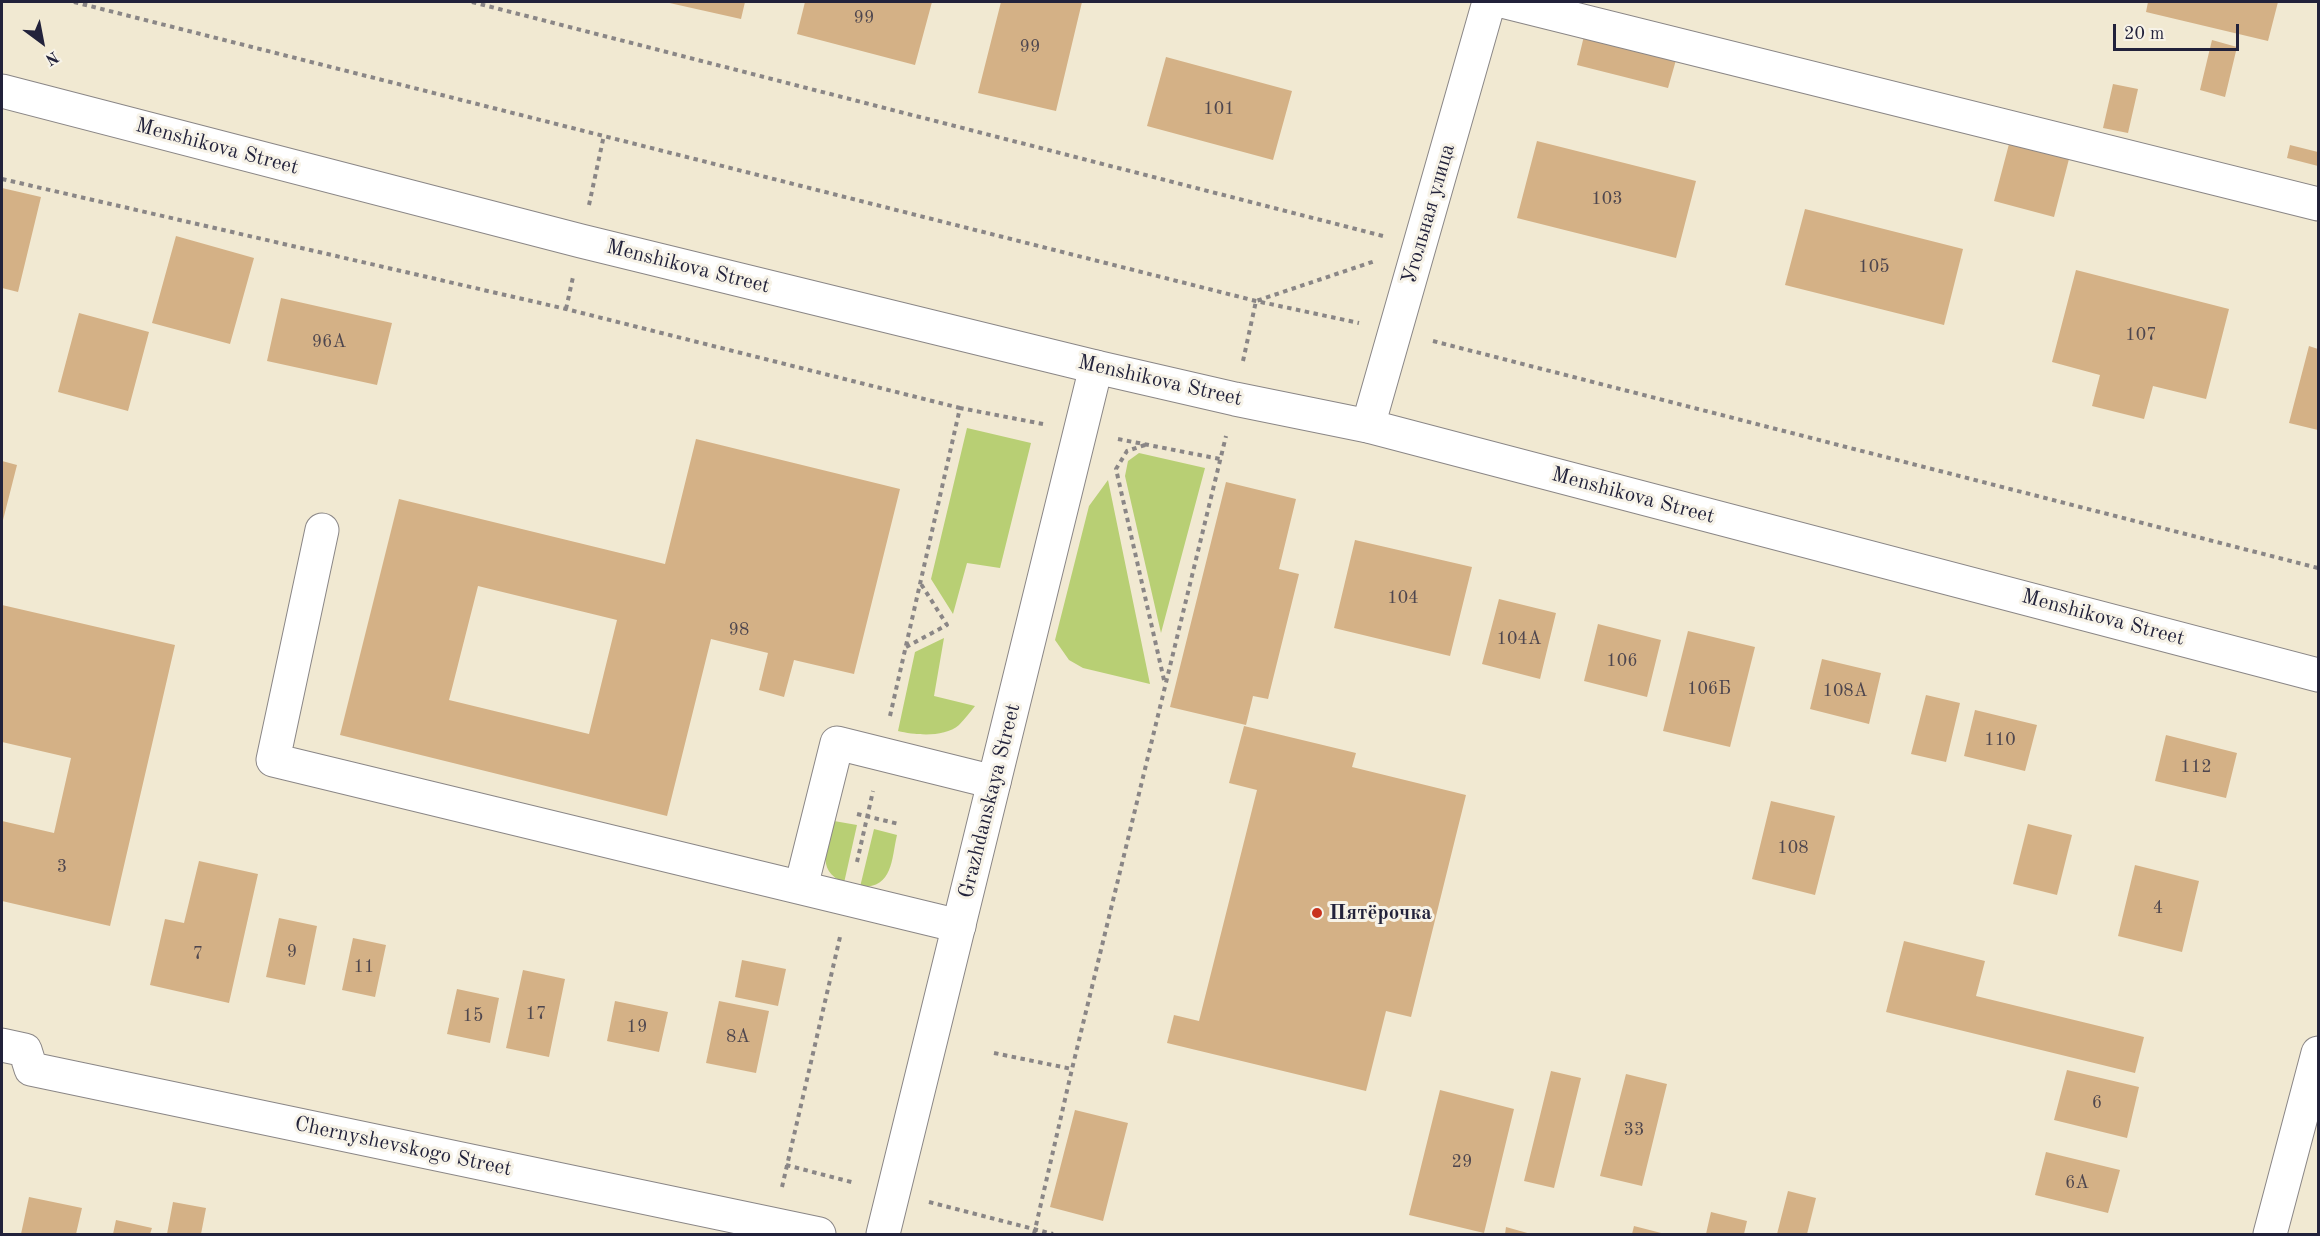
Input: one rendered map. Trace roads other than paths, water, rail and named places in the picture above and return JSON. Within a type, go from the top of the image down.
[{"type":"street","name":"Угольная улица","points":[[1368,426],[1489,2]]},
{"type":"street","points":[[1506,2],[2319,204]]},
{"type":"street","name":"Menshikova Street","points":[[2,91],[581,241],[1096,367],[1235,399],[1368,426],[2319,675]]},
{"type":"street","name":"Grazhdanskaya Street","points":[[883,1234],[1096,367]]},
{"type":"street","points":[[322,530],[273,760],[959,926]]},
{"type":"street","points":[[801,887],[837,743],[994,782]]},
{"type":"street","name":"Chernyshevskogo Street","points":[[2,1045],[25,1050],[31,1069],[819,1234]]},
{"type":"street","points":[[2270,1234],[2319,1053]]},
{"type":"place","name":"Пятёрочка","points":[[1317,913]]}]
